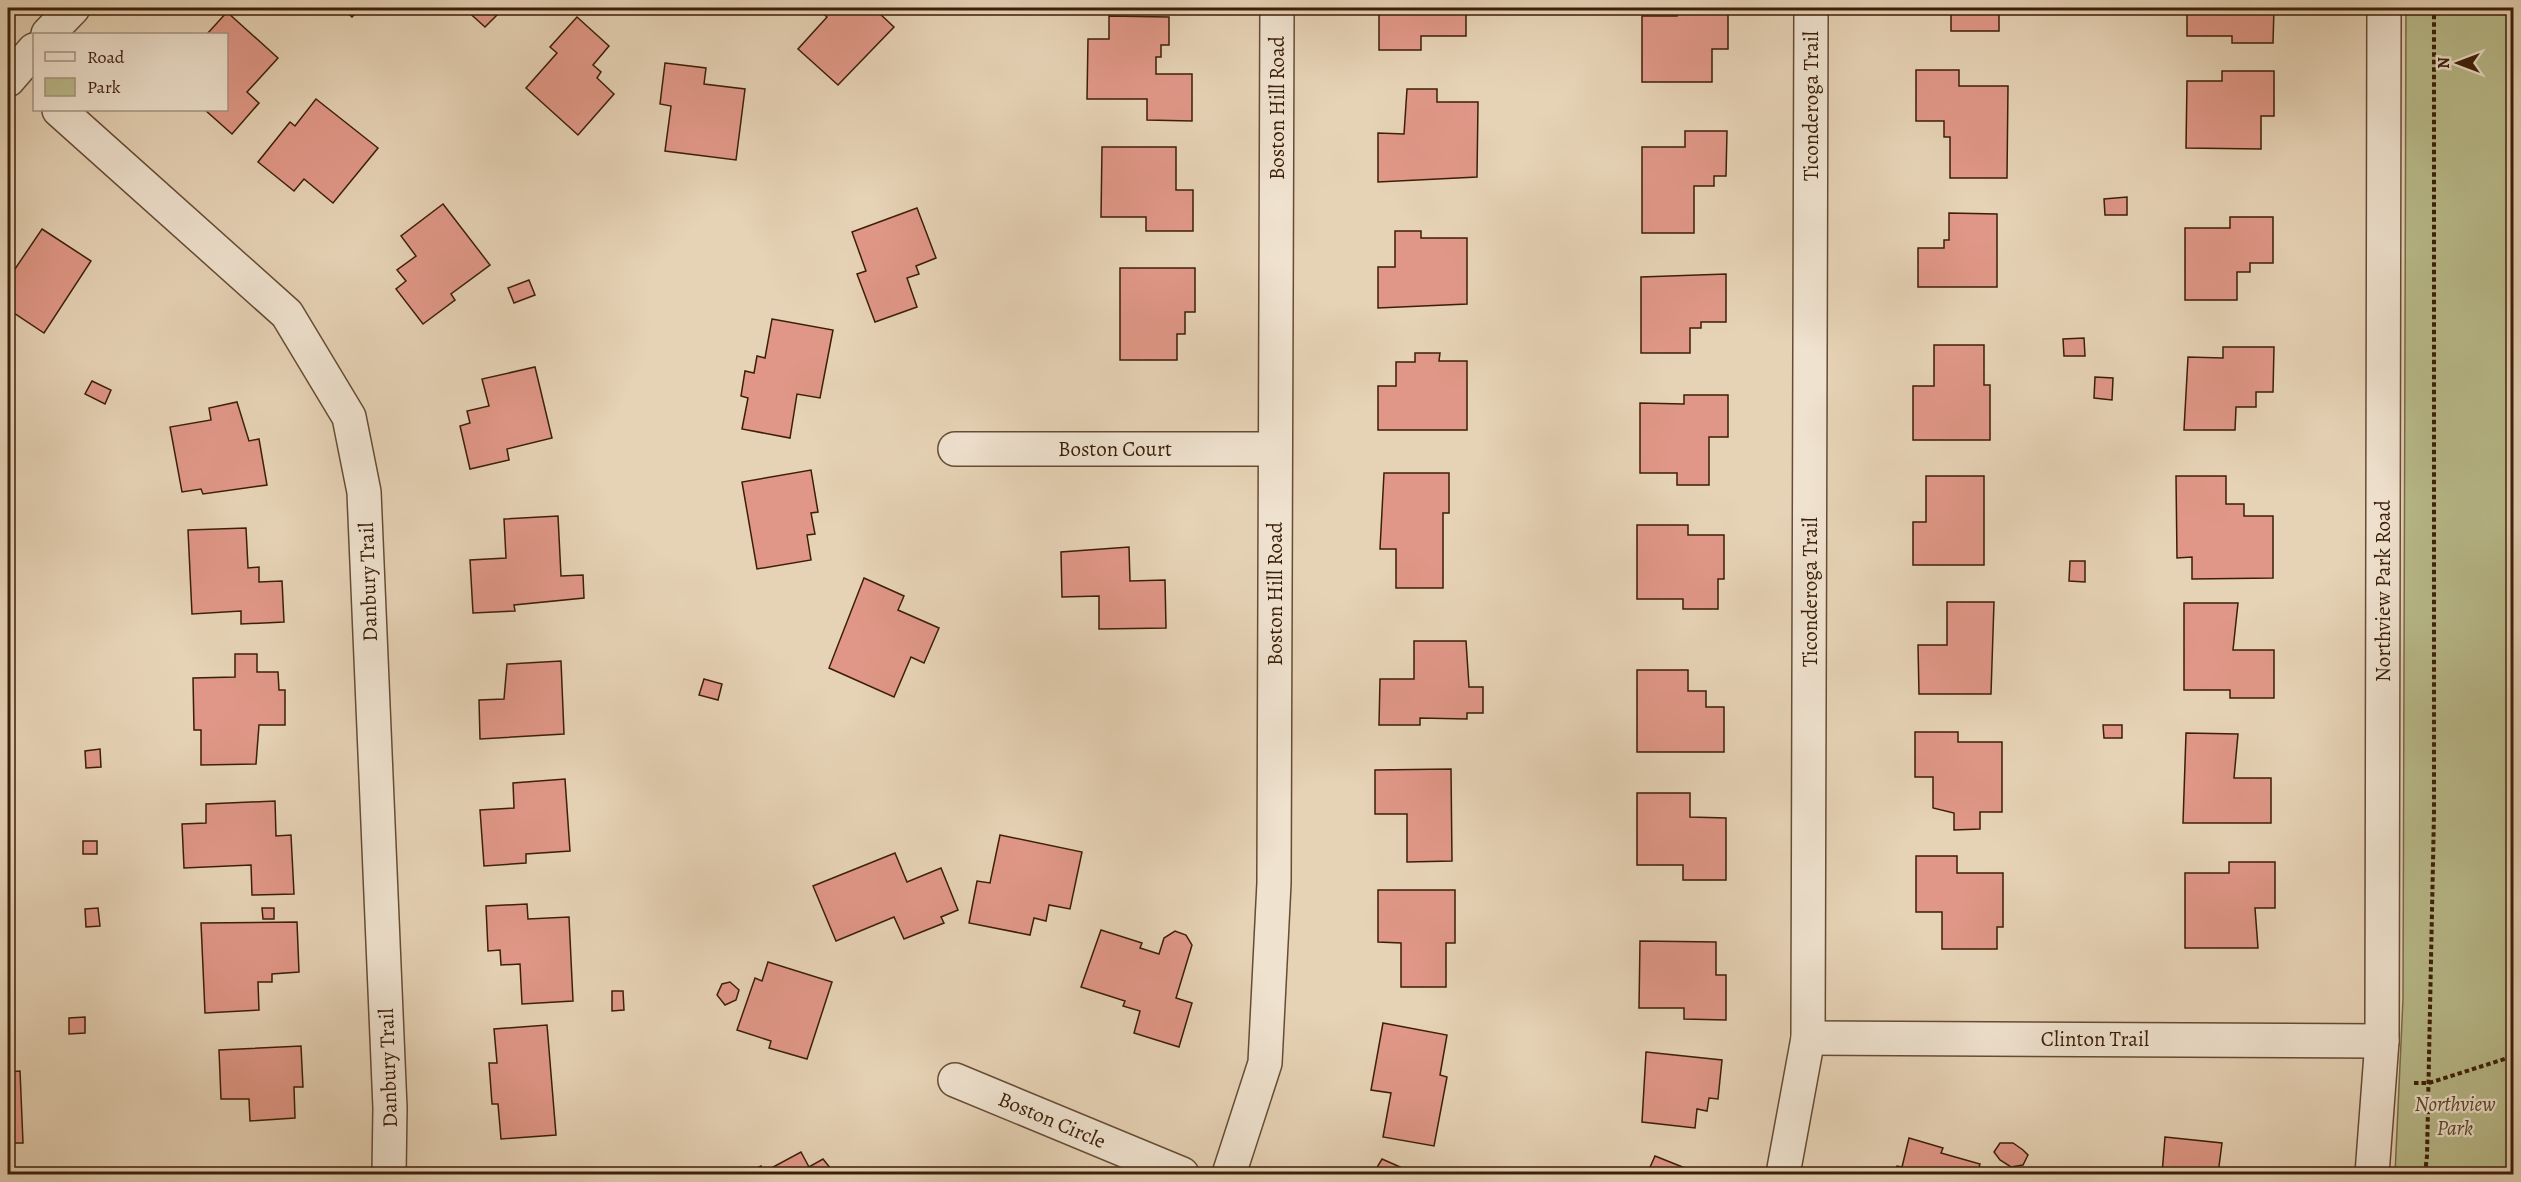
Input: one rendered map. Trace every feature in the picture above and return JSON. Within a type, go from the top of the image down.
[{"type":"street","points":[[49,33],[73,8]]},
{"type":"street","name":"Boston Hill Road","points":[[1229,1174],[1265,1063],[1274,883],[1277,8]]},
{"type":"street","name":"Ticonderoga Trail","points":[[1783,1174],[1808,1038],[1811,8]]},
{"type":"street","name":"Northview Park Road","points":[[2372,1174],[2382,1041],[2384,8]]},
{"type":"street","name":"Danbury Trail","points":[[60,111],[287,314],[349,417],[364,492],[390,1108],[389,1174]]},
{"type":"street","name":"Boston Court","points":[[955,449],[1275,449]]},
{"type":"street","name":"Clinton Trail","points":[[1808,1038],[2382,1041]]},
{"type":"street","name":"Boston Circle","points":[[955,1080],[1182,1174]]},
{"type":"path","points":[[2425,1174],[2434,813],[2434,8]]},
{"type":"path","points":[[2379,1083],[2428,1083],[2514,1056]]},
{"type":"green space","name":"Northview Park","points":[[2406,8],[2513,8],[2513,1174],[2395,1174],[2403,999]]},
{"type":"building","points":[[342,8],[361,8],[352,17]]},
{"type":"building","points":[[464,8],[504,8],[485,27]]},
{"type":"building","points":[[817,8],[882,8],[878,12],[894,27],[838,85],[798,49],[827,17]]},
{"type":"building","points":[[1379,8],[1466,8],[1466,36],[1421,36],[1421,50],[1379,50]]},
{"type":"building","points":[[1677,8],[1728,8],[1728,49],[1712,49],[1712,82],[1642,82],[1642,16],[1677,16]]},
{"type":"building","points":[[1951,8],[1999,8],[1999,31],[1951,31]]},
{"type":"building","points":[[2187,8],[2274,8],[2273,43],[2232,43],[2232,36],[2187,36]]},
{"type":"building","points":[[227,12],[278,58],[247,92],[259,103],[232,134],[206,111],[228,111],[228,33],[208,33]]},
{"type":"building","points":[[1109,16],[1169,17],[1169,45],[1161,45],[1161,57],[1156,57],[1156,74],[1192,74],[1192,121],[1147,120],[1147,99],[1087,99],[1088,39],[1109,39]]},
{"type":"building","points":[[577,17],[609,46],[593,65],[601,72],[597,78],[614,94],[578,135],[526,88],[557,53],[550,47]]},
{"type":"building","points":[[665,63],[706,68],[704,84],[745,89],[736,160],[665,151],[671,106],[660,104]]},
{"type":"building","points":[[1916,70],[1959,70],[1959,86],[2008,86],[2007,178],[1950,178],[1950,137],[1944,137],[1944,121],[1916,121]]},
{"type":"building","points":[[2222,71],[2274,71],[2274,116],[2261,116],[2261,149],[2186,148],[2187,81],[2222,81]]},
{"type":"building","points":[[1407,89],[1437,89],[1437,102],[1478,102],[1477,177],[1378,182],[1378,133],[1404,134]]},
{"type":"building","points":[[316,99],[378,148],[333,203],[304,179],[294,191],[258,162],[290,122],[295,126]]},
{"type":"building","points":[[1685,131],[1727,131],[1726,176],[1714,176],[1714,186],[1694,186],[1694,233],[1642,233],[1642,147],[1685,147]]},
{"type":"building","points":[[1102,147],[1176,147],[1176,190],[1193,190],[1193,231],[1146,231],[1146,217],[1101,217]]},
{"type":"building","points":[[2127,197],[2127,215],[2105,215],[2104,199]]},
{"type":"building","points":[[443,204],[490,265],[451,294],[455,300],[423,324],[396,289],[406,281],[397,270],[416,256],[401,236]]},
{"type":"building","points":[[917,208],[936,258],[916,266],[919,274],[907,278],[917,307],[875,322],[857,274],[866,271],[852,232]]},
{"type":"building","points":[[1949,213],[1997,214],[1997,287],[1918,287],[1918,248],[1944,248],[1944,240],[1949,240]]},
{"type":"building","points":[[2230,217],[2273,217],[2273,263],[2250,263],[2250,272],[2237,272],[2237,300],[2185,300],[2185,228],[2230,228]]},
{"type":"building","points":[[42,229],[91,261],[44,333],[8,309],[8,264],[15,269]]},
{"type":"building","points":[[1395,231],[1421,231],[1421,238],[1467,238],[1467,304],[1378,308],[1378,267],[1395,267]]},
{"type":"building","points":[[1120,268],[1195,268],[1195,312],[1185,312],[1185,334],[1177,334],[1177,360],[1120,360]]},
{"type":"building","points":[[1726,274],[1726,322],[1701,322],[1701,328],[1690,328],[1690,353],[1641,353],[1641,277]]},
{"type":"building","points":[[529,280],[535,295],[514,303],[508,288]]},
{"type":"building","points":[[772,319],[833,330],[820,398],[797,394],[790,438],[742,429],[748,398],[741,396],[745,371],[754,373],[757,356],[765,358]]},
{"type":"building","points":[[2084,338],[2085,356],[2064,356],[2063,339]]},
{"type":"building","points":[[1934,345],[1984,345],[1984,385],[1990,385],[1990,440],[1913,440],[1913,386],[1934,386]]},
{"type":"building","points":[[2223,347],[2274,347],[2273,392],[2256,392],[2256,407],[2236,407],[2235,430],[2184,430],[2188,357],[2223,358]]},
{"type":"building","points":[[1415,353],[1440,353],[1439,361],[1467,361],[1467,430],[1378,430],[1378,386],[1396,386],[1396,362],[1415,362]]},
{"type":"building","points":[[535,367],[552,438],[507,449],[509,460],[470,469],[460,426],[470,423],[467,411],[489,406],[482,379]]},
{"type":"building","points":[[2095,377],[2113,378],[2112,400],[2094,398]]},
{"type":"building","points":[[92,381],[111,390],[105,404],[85,394]]},
{"type":"building","points":[[1684,395],[1728,395],[1728,437],[1709,437],[1709,485],[1677,485],[1677,473],[1640,473],[1640,403],[1684,404]]},
{"type":"building","points":[[237,402],[249,441],[259,439],[267,485],[203,494],[201,489],[182,492],[170,427],[211,420],[209,408]]},
{"type":"building","points":[[811,470],[818,512],[811,513],[815,534],[807,535],[811,560],[757,569],[742,482]]},
{"type":"building","points":[[1384,473],[1449,473],[1449,513],[1443,513],[1443,588],[1396,588],[1396,549],[1380,549]]},
{"type":"building","points":[[1926,476],[1984,476],[1984,565],[1913,565],[1913,522],[1926,522]]},
{"type":"building","points":[[2176,476],[2226,476],[2226,504],[2244,504],[2244,516],[2273,516],[2273,578],[2192,579],[2192,557],[2177,558]]},
{"type":"building","points":[[558,516],[561,576],[583,575],[584,598],[514,605],[515,611],[473,613],[470,560],[506,558],[504,519]]},
{"type":"building","points":[[1637,525],[1688,525],[1688,535],[1724,535],[1724,579],[1718,579],[1718,609],[1683,609],[1683,599],[1637,599]]},
{"type":"building","points":[[246,528],[248,568],[259,567],[259,582],[282,581],[284,622],[241,624],[241,611],[192,614],[188,530]]},
{"type":"building","points":[[1129,547],[1130,581],[1165,580],[1166,628],[1099,629],[1099,596],[1062,597],[1061,552]]},
{"type":"building","points":[[2070,561],[2085,561],[2085,582],[2069,581]]},
{"type":"building","points":[[864,578],[904,596],[898,610],[939,628],[924,663],[911,657],[894,697],[829,668]]},
{"type":"building","points":[[1947,602],[1994,602],[1991,694],[1919,694],[1918,645],[1947,645]]},
{"type":"building","points":[[2184,603],[2238,603],[2233,650],[2274,650],[2274,698],[2230,698],[2230,690],[2184,690]]},
{"type":"building","points":[[1414,641],[1466,641],[1469,687],[1483,687],[1483,713],[1467,713],[1467,719],[1420,718],[1420,725],[1379,725],[1380,679],[1414,679]]},
{"type":"building","points":[[235,654],[257,654],[257,672],[278,672],[279,690],[285,690],[285,725],[259,725],[256,764],[201,765],[201,730],[194,730],[193,678],[235,677]]},
{"type":"building","points":[[561,661],[564,734],[480,739],[479,700],[504,699],[507,664]]},
{"type":"building","points":[[1637,670],[1688,670],[1688,691],[1706,691],[1706,707],[1724,707],[1724,752],[1637,752]]},
{"type":"building","points":[[704,679],[722,684],[718,700],[699,695]]},
{"type":"building","points":[[2103,725],[2122,725],[2122,738],[2104,738]]},
{"type":"building","points":[[1915,732],[1958,732],[1958,742],[2002,742],[2002,812],[1980,812],[1980,829],[1954,830],[1954,813],[1933,808],[1933,777],[1915,777]]},
{"type":"building","points":[[2186,733],[2238,734],[2234,778],[2271,778],[2271,823],[2183,823]]},
{"type":"building","points":[[100,749],[101,767],[86,768],[85,751]]},
{"type":"building","points":[[1451,769],[1452,861],[1407,862],[1407,814],[1375,814],[1375,770]]},
{"type":"building","points":[[565,779],[570,851],[526,854],[526,863],[484,866],[480,810],[514,808],[513,783]]},
{"type":"building","points":[[1637,793],[1690,793],[1690,817],[1726,818],[1726,880],[1683,880],[1683,865],[1637,865]]},
{"type":"building","points":[[275,801],[276,836],[291,835],[294,894],[252,895],[251,865],[184,868],[182,824],[206,823],[206,804]]},
{"type":"building","points":[[1000,835],[1082,852],[1070,909],[1049,905],[1046,921],[1034,918],[1030,935],[969,923],[977,881],[990,883]]},
{"type":"building","points":[[83,841],[97,841],[97,854],[83,854]]},
{"type":"building","points":[[895,853],[907,882],[941,868],[958,910],[941,917],[944,923],[904,939],[894,917],[836,941],[813,886]]},
{"type":"building","points":[[1916,856],[1957,856],[1957,873],[2003,873],[2003,927],[1997,927],[1997,949],[1942,949],[1942,912],[1916,912]]},
{"type":"building","points":[[2229,862],[2275,862],[2275,908],[2255,908],[2258,948],[2185,948],[2185,873],[2229,873]]},
{"type":"building","points":[[1378,890],[1455,890],[1455,943],[1446,943],[1446,987],[1401,987],[1401,943],[1378,942]]},
{"type":"building","points":[[527,904],[528,919],[569,917],[573,1001],[522,1004],[520,964],[501,965],[500,950],[488,951],[486,906]]},
{"type":"building","points":[[98,908],[100,926],[86,927],[85,909]]},
{"type":"building","points":[[262,908],[274,908],[274,919],[263,919]]},
{"type":"building","points":[[297,922],[299,972],[272,974],[272,982],[258,982],[259,1010],[205,1013],[201,923]]},
{"type":"building","points":[[1101,930],[1142,943],[1140,948],[1159,954],[1164,938],[1175,931],[1186,935],[1192,945],[1176,998],[1192,1003],[1179,1047],[1134,1033],[1140,1011],[1123,1006],[1125,1001],[1081,987]]},
{"type":"building","points":[[1640,941],[1716,942],[1716,975],[1726,975],[1726,1020],[1684,1019],[1684,1008],[1639,1008]]},
{"type":"building","points":[[8,956],[11,956],[14,1026],[8,1027]]},
{"type":"building","points":[[768,962],[832,982],[807,1059],[769,1048],[771,1041],[737,1030],[755,978],[762,981]]},
{"type":"building","points":[[730,982],[739,990],[736,1000],[725,1005],[717,995],[722,984]]},
{"type":"building","points":[[612,991],[623,991],[624,1010],[612,1011]]},
{"type":"building","points":[[85,1017],[85,1033],[69,1034],[69,1018]]},
{"type":"building","points":[[1383,1023],[1447,1035],[1440,1075],[1447,1077],[1434,1146],[1383,1137],[1391,1093],[1371,1090]]},
{"type":"building","points":[[547,1025],[556,1135],[501,1139],[498,1104],[492,1104],[489,1063],[497,1063],[494,1029]]},
{"type":"building","points":[[301,1046],[303,1087],[294,1087],[295,1118],[250,1121],[249,1099],[221,1099],[219,1050]]},
{"type":"building","points":[[1646,1052],[1722,1060],[1718,1099],[1709,1098],[1707,1111],[1697,1109],[1695,1128],[1642,1122]]},
{"type":"building","points":[[20,1071],[23,1143],[8,1143],[8,1072]]},
{"type":"building","points":[[2165,1137],[2222,1143],[2218,1174],[2162,1174]]},
{"type":"building","points":[[1909,1138],[1943,1148],[1941,1153],[1980,1164],[1977,1174],[1894,1174],[1897,1166],[1902,1167]]},
{"type":"building","points":[[2000,1143],[2013,1143],[2023,1150],[2028,1155],[2023,1165],[2011,1167],[2000,1160],[1994,1152]]},
{"type":"building","points":[[801,1152],[809,1167],[823,1159],[835,1174],[745,1174],[761,1166],[764,1172]]},
{"type":"building","points":[[1655,1156],[1700,1174],[1647,1174]]},
{"type":"building","points":[[1382,1159],[1416,1174],[1373,1174]]},
{"type":"building","points":[[496,1171],[541,1171],[541,1174],[496,1174]]}]
